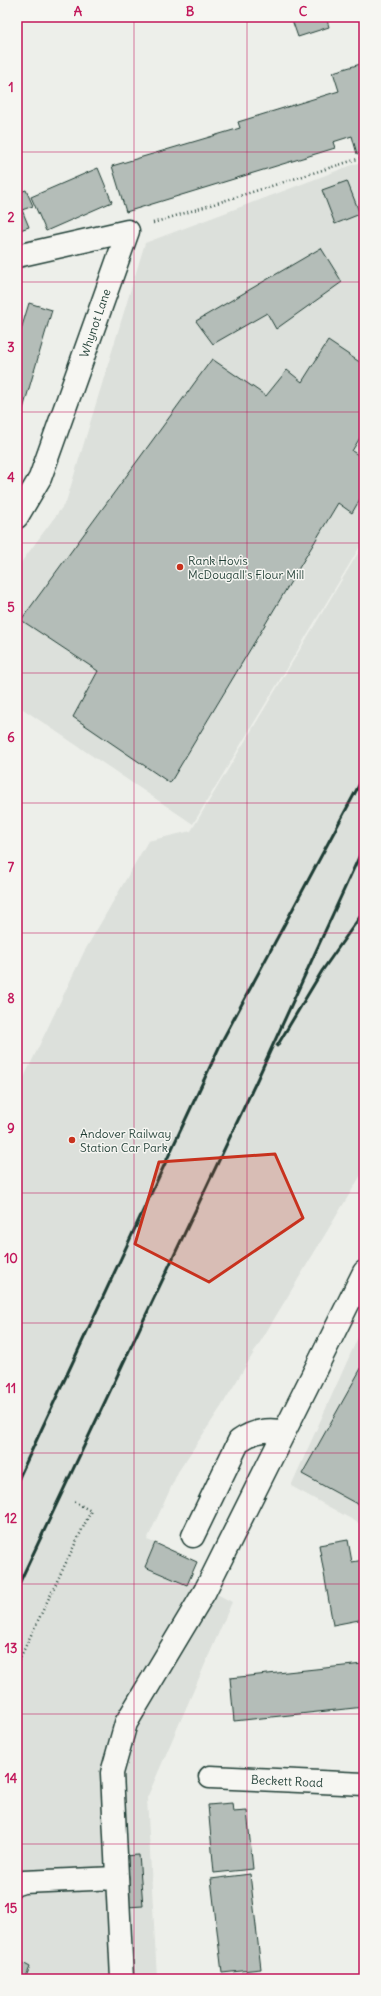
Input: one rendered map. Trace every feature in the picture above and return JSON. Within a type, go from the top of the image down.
[{"type":"street","points":[[17,256],[128,231]]},
{"type":"street","name":"Whynot Lane","points":[[17,517],[40,478],[128,231]]},
{"type":"street","points":[[122,1979],[112,1774],[126,1723],[205,1591],[364,1272]]},
{"type":"street","points":[[193,1536],[239,1441],[248,1435],[262,1430],[274,1429],[284,1432]]},
{"type":"street","name":"Beckett Road","points":[[210,1777],[364,1784]]},
{"type":"street","points":[[17,1884],[23,1882],[117,1878]]},
{"type":"path","points":[[128,231],[364,157]]},
{"type":"path","points":[[17,1664],[91,1511],[73,1501]]},
{"type":"highlighted area","points":[[275,1154],[303,1218],[209,1282],[135,1244],[159,1162]]},
{"type":"shaded area","points":[[363,161],[364,540],[193,824],[17,705],[17,568],[66,502],[145,243]]},
{"type":"shaded area","points":[[364,543],[364,1170],[221,1407],[178,1472],[147,1540],[155,1543],[145,1567],[186,1585],[189,1580],[232,1602],[147,1798],[157,1979],[17,1979],[17,1092],[84,952],[148,841],[191,831]]},
{"type":"shaded area","points":[[359,1335],[364,1336],[364,1526],[291,1486]]},
{"type":"building","points":[[291,17],[326,17],[329,27],[298,37]]},
{"type":"building","points":[[364,63],[364,152],[357,154],[352,136],[333,142],[335,148],[126,212],[112,166],[240,128],[238,122],[339,91],[333,72]]},
{"type":"building","points":[[98,168],[112,202],[46,231],[31,197]]},
{"type":"building","points":[[347,181],[360,214],[335,224],[322,190]]},
{"type":"building","points":[[26,190],[33,206],[22,210],[29,227],[17,231],[17,193]]},
{"type":"building","points":[[321,248],[342,282],[276,329],[267,313],[213,344],[196,321]]},
{"type":"building","points":[[29,303],[52,310],[23,409],[17,407],[17,343]]},
{"type":"building","name":"Rank Hovis McDougall's Flour Mill","points":[[328,341],[361,363],[364,358],[364,431],[352,451],[364,459],[364,492],[352,513],[338,503],[170,783],[73,717],[98,671],[21,620],[212,359],[266,396],[287,370],[302,382]]},
{"type":"building","points":[[364,1363],[364,1491],[357,1504],[302,1474]]},
{"type":"building","points":[[348,1540],[352,1562],[364,1560],[364,1619],[333,1625],[319,1545]]},
{"type":"building","points":[[155,1543],[197,1562],[187,1585],[145,1567]]},
{"type":"building","points":[[363,1664],[364,1707],[234,1721],[230,1678]]},
{"type":"building","points":[[232,1803],[233,1812],[247,1811],[253,1869],[214,1873],[208,1805]]},
{"type":"building","points":[[139,1855],[143,1906],[127,1907],[123,1856]]},
{"type":"building","points":[[250,1874],[261,1969],[222,1973],[211,1879]]},
{"type":"building","points":[[17,1960],[30,1967],[25,1979],[17,1979]]},
{"type":"building","points":[[250,1976],[250,1979],[209,1979]]},
{"type":"railway","points":[[17,1482],[222,1041],[364,776]]},
{"type":"railway","points":[[17,1588],[256,1082],[364,846]]},
{"type":"railway","points":[[277,1046],[322,971],[364,911]]},
{"type":"place","name":"Rank Hovis McDougall's Flour Mill","points":[[180,567]]},
{"type":"place","name":"Andover Railway Station Car Park","points":[[72,1140]]}]
